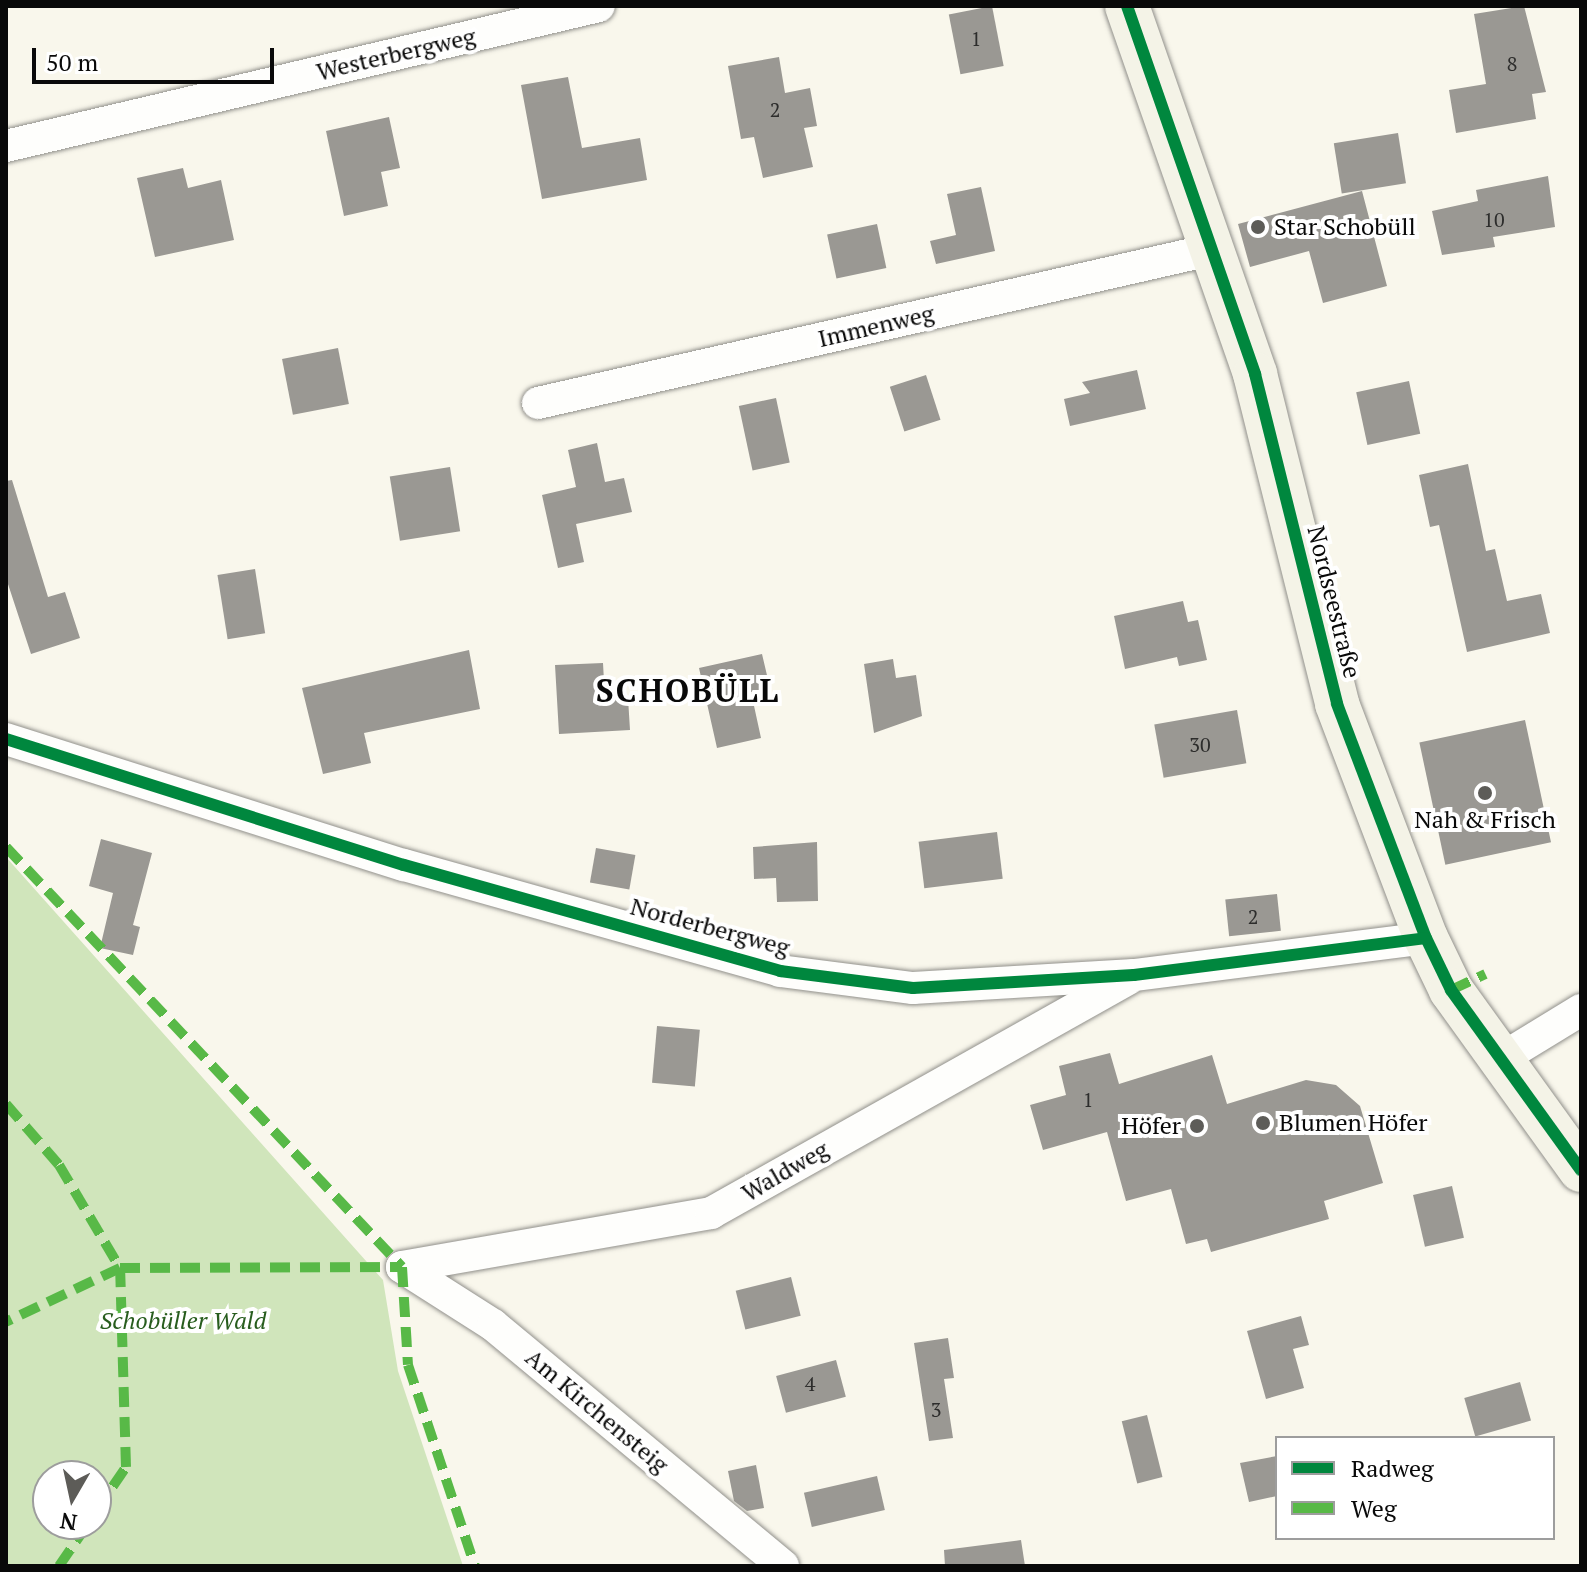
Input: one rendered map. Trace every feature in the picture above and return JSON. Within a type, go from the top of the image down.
[{"type":"main road","name":"Nordseestraße","points":[[1127,6],[1255,374],[1337,704],[1426,938],[1451,990],[1581,1170]]},
{"type":"street","name":"Westerbergweg","points":[[6,146],[599,6]]},
{"type":"street","name":"Immenweg","points":[[538,403],[1214,249]]},
{"type":"street","name":"Norderbergweg","points":[[6,739],[404,865],[780,971],[913,988],[1134,975],[1426,938]]},
{"type":"street","name":"Waldweg","points":[[402,1267],[711,1213],[1134,975]]},
{"type":"street","points":[[1499,1060],[1581,1010]]},
{"type":"street","name":"Am Kirchensteig","points":[[402,1267],[493,1325],[783,1566]]},
{"type":"green space","name":"Schobüller Wald","points":[[6,857],[383,1280],[398,1371],[463,1566],[6,1566]]},
{"type":"building","points":[[992,6],[1004,66],[960,74],[949,14]]},
{"type":"building","points":[[1524,6],[1546,92],[1532,94],[1536,119],[1456,133],[1449,90],[1486,84],[1474,14]]},
{"type":"building","points":[[779,57],[785,93],[810,88],[817,126],[804,128],[813,167],[763,178],[754,137],[741,139],[728,66]]},
{"type":"building","points":[[568,77],[582,148],[640,138],[647,180],[542,199],[521,85]]},
{"type":"building","points":[[389,117],[400,168],[381,172],[388,206],[344,216],[326,131]]},
{"type":"building","points":[[1398,133],[1406,183],[1342,194],[1334,143]]},
{"type":"building","points":[[183,168],[188,188],[221,180],[234,240],[155,257],[137,178]]},
{"type":"building","points":[[1548,176],[1555,227],[1493,237],[1495,247],[1442,255],[1432,211],[1478,201],[1476,190]]},
{"type":"building","points":[[981,187],[995,251],[936,264],[930,241],[956,235],[947,194]]},
{"type":"building","points":[[1362,191],[1387,286],[1323,303],[1309,251],[1250,267],[1238,224]]},
{"type":"building","points":[[877,224],[886,268],[836,279],[827,235]]},
{"type":"building","points":[[338,348],[349,404],[293,415],[282,359]]},
{"type":"building","points":[[1137,370],[1146,409],[1070,426],[1064,399],[1090,393],[1082,382]]},
{"type":"building","points":[[926,375],[941,420],[904,431],[890,387]]},
{"type":"building","points":[[1409,381],[1420,434],[1367,445],[1356,392]]},
{"type":"building","points":[[776,398],[790,463],[753,470],[739,406]]},
{"type":"building","points":[[597,443],[605,482],[624,478],[632,512],[576,524],[584,562],[558,568],[542,495],[576,487],[568,450]]},
{"type":"building","points":[[1468,464],[1486,551],[1495,549],[1507,601],[1541,594],[1550,633],[1467,652],[1439,525],[1430,527],[1419,475]]},
{"type":"building","points":[[450,467],[460,531],[400,541],[390,477]]},
{"type":"building","points":[[12,480],[48,597],[65,592],[80,638],[31,654],[6,578],[6,481]]},
{"type":"building","points":[[255,569],[265,633],[228,639],[217,575]]},
{"type":"building","points":[[1183,601],[1188,622],[1198,620],[1207,660],[1179,666],[1177,657],[1125,669],[1114,616]]},
{"type":"building","points":[[469,650],[480,709],[364,733],[371,763],[323,774],[302,688]]},
{"type":"building","points":[[762,654],[770,688],[751,692],[761,738],[717,748],[699,668]]},
{"type":"building","points":[[893,659],[896,678],[916,675],[922,716],[874,733],[864,664]]},
{"type":"building","points":[[603,663],[605,699],[628,698],[630,730],[559,734],[555,665]]},
{"type":"building","points":[[1237,710],[1246,763],[1164,778],[1154,725]]},
{"type":"building","name":"Nah & Frisch","points":[[1525,720],[1551,842],[1445,865],[1419,742]]},
{"type":"building","points":[[997,832],[1003,879],[924,888],[919,842]]},
{"type":"building","points":[[101,839],[152,853],[133,925],[140,927],[133,955],[100,948],[113,893],[89,886]]},
{"type":"building","points":[[817,842],[818,901],[777,902],[776,878],[754,879],[753,847]]},
{"type":"building","points":[[596,848],[635,855],[629,889],[590,882]]},
{"type":"building","points":[[1277,894],[1281,931],[1229,936],[1225,899]]},
{"type":"building","points":[[657,1026],[700,1030],[695,1087],[652,1083]]},
{"type":"building","points":[[1110,1053],[1119,1084],[1212,1055],[1227,1104],[1306,1080],[1336,1085],[1360,1106],[1383,1183],[1324,1201],[1329,1219],[1211,1252],[1207,1239],[1186,1244],[1171,1189],[1126,1201],[1107,1132],[1043,1150],[1030,1105],[1066,1095],[1059,1066]]},
{"type":"building","points":[[1452,1186],[1464,1238],[1425,1247],[1413,1195]]},
{"type":"building","points":[[791,1277],[801,1316],[745,1330],[736,1291]]},
{"type":"building","points":[[1301,1316],[1309,1345],[1293,1349],[1304,1388],[1266,1399],[1247,1331]]},
{"type":"building","points":[[948,1338],[954,1378],[944,1379],[953,1438],[929,1441],[914,1343]]},
{"type":"building","points":[[836,1360],[846,1397],[786,1413],[776,1376]]},
{"type":"building","points":[[1520,1382],[1531,1420],[1475,1436],[1464,1398]]},
{"type":"building","points":[[1147,1415],[1162,1477],[1137,1483],[1122,1421]]},
{"type":"building","points":[[1275,1456],[1275,1496],[1249,1502],[1240,1463]]},
{"type":"building","points":[[756,1465],[764,1508],[747,1511],[734,1501],[728,1471]]},
{"type":"building","points":[[877,1476],[885,1510],[812,1527],[804,1493]]},
{"type":"building","points":[[1021,1540],[1025,1566],[945,1566],[944,1550]]},
{"type":"marked path","points":[[6,847],[402,1267],[408,1365],[475,1566]]},
{"type":"marked path","points":[[1451,990],[1486,974]]},
{"type":"marked path","points":[[6,1104],[59,1165],[120,1268],[6,1322]]},
{"type":"marked path","points":[[112,1488],[126,1467],[120,1268],[402,1267]]},
{"type":"marked path","points":[[59,1566],[77,1540]]},
{"type":"cycle path","points":[[1127,6],[1255,374],[1337,704],[1426,938],[1451,990],[1581,1170]]},
{"type":"cycle path","points":[[6,739],[404,865],[780,971],[913,988],[1134,975],[1426,938]]},
{"type":"place","name":"Star Schobüll","points":[[1258,227]]},
{"type":"place","name":"Nah & Frisch","points":[[1485,793]]},
{"type":"place","name":"Blumen Höfer","points":[[1263,1123]]},
{"type":"place","name":"Höfer","points":[[1197,1126]]},
{"type":"district","name":"SCHOBÜLL","points":[[688,690]]}]
